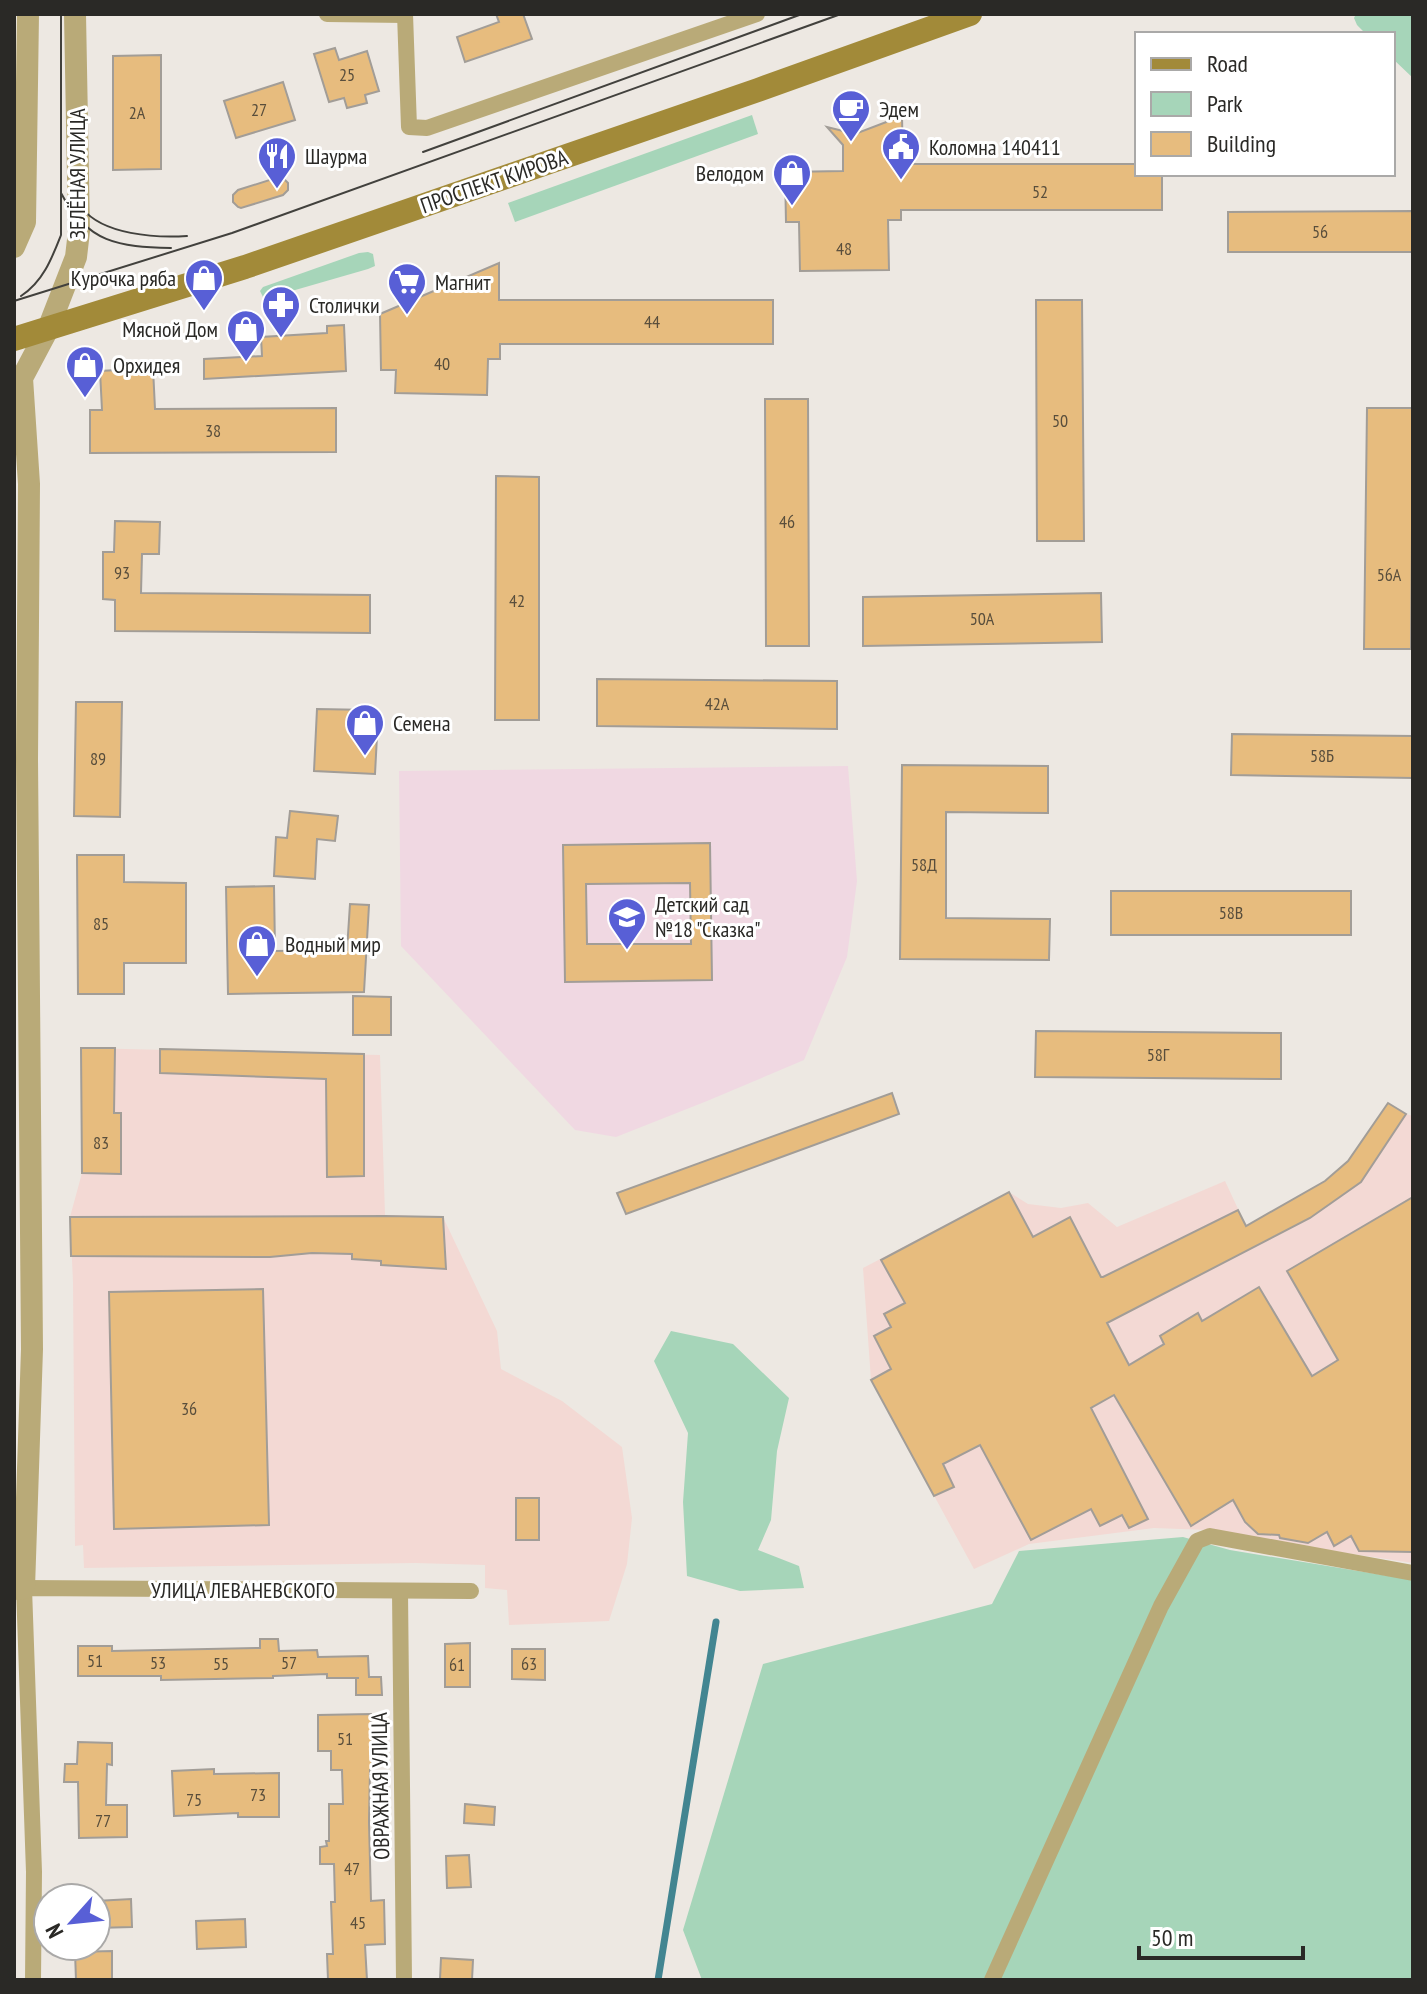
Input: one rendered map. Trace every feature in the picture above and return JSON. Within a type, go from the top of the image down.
[{"type":"main road","name":"ПРОСПЕКТ КИРОВА","points":[[14,339],[245,267],[970,14]]},
{"type":"street","points":[[14,247],[25,222],[28,14]]},
{"type":"street","name":"ЗЕЛЁНАЯ УЛИЦА","points":[[19,1589],[32,1349],[27,774],[29,484],[22,378],[48,329],[76,257],[79,231],[75,14]]},
{"type":"street","points":[[327,14],[405,15],[409,127],[427,128],[749,15]]},
{"type":"street","points":[[992,1980],[1161,1606],[1197,1541],[1210,1536],[1413,1573]]},
{"type":"street","points":[[19,1589],[34,1872],[33,1980]]},
{"type":"street","name":"УЛИЦА ЛЕВАНЕВСКОГО","points":[[19,1589],[471,1591]]},
{"type":"street","name":"ОВРАЖНАЯ УЛИЦА","points":[[400,1592],[404,1980]]},
{"type":"shaded area","name":"Детский сад №18 \"Сказка\"","points":[[848,766],[857,881],[847,957],[804,1060],[707,1101],[616,1137],[575,1130],[401,946],[399,771]]},
{"type":"shaded area","points":[[81,1048],[380,1055],[385,1215],[443,1217],[497,1331],[501,1369],[562,1401],[622,1447],[632,1518],[627,1564],[609,1621],[509,1625],[507,1590],[485,1588],[485,1565],[415,1563],[84,1568],[83,1545],[75,1546],[70,1217],[82,1173]]},
{"type":"shaded area","points":[[1388,1103],[1413,1116],[1413,1563],[1208,1530],[1154,1528],[1029,1544],[974,1569],[871,1380],[863,1268],[1009,1192],[1028,1204],[1061,1208],[1088,1203],[1117,1227],[1225,1181],[1246,1226],[1325,1181],[1348,1161]]},
{"type":"green space","points":[[1356,14],[1413,14],[1413,78],[1395,61],[1395,32],[1364,32],[1354,18]]},
{"type":"green space","points":[[752,115],[758,134],[515,222],[508,203]]},
{"type":"green space","points":[[368,252],[373,254],[375,266],[368,269],[264,299],[260,291],[263,287]]},
{"type":"green space","points":[[671,1331],[733,1344],[789,1398],[777,1451],[771,1520],[758,1550],[799,1566],[804,1588],[740,1591],[687,1576],[683,1502],[688,1433],[654,1361]]},
{"type":"green space","points":[[1183,1537],[1230,1550],[1413,1580],[1413,1980],[702,1980],[683,1930],[763,1664],[992,1604],[1019,1551]]},
{"type":"building","points":[[496,14],[523,14],[532,39],[465,62],[457,37],[499,22]]},
{"type":"building","points":[[335,48],[339,60],[367,51],[379,91],[365,95],[367,103],[347,108],[344,98],[329,102],[314,54]]},
{"type":"building","points":[[161,55],[161,169],[113,170],[113,56]]},
{"type":"building","points":[[283,82],[295,120],[236,138],[224,101]]},
{"type":"building","points":[[902,116],[903,164],[1135,164],[1135,176],[1162,176],[1162,210],[901,210],[901,220],[888,220],[889,270],[800,271],[799,222],[786,222],[785,172],[843,171],[843,145],[827,127],[855,134]]},
{"type":"building","points":[[279,177],[288,183],[288,190],[283,195],[241,208],[233,202],[233,195],[238,190]]},
{"type":"building","points":[[1413,211],[1413,252],[1228,252],[1228,212]]},
{"type":"building","points":[[499,263],[499,300],[773,300],[773,344],[500,344],[500,359],[488,359],[487,395],[395,393],[396,370],[381,370],[380,314]]},
{"type":"building","points":[[1036,300],[1082,300],[1084,541],[1037,541]]},
{"type":"building","points":[[344,325],[346,371],[204,379],[204,359],[262,356],[261,337],[327,333],[327,326]]},
{"type":"building","points":[[153,368],[155,409],[336,408],[336,452],[90,453],[90,410],[102,410],[100,371]]},
{"type":"building","points":[[765,399],[808,399],[809,646],[766,646]]},
{"type":"building","points":[[1367,408],[1413,408],[1411,649],[1364,649]]},
{"type":"building","points":[[496,476],[539,477],[539,720],[495,720]]},
{"type":"building","points":[[115,521],[160,522],[159,554],[142,554],[141,593],[370,595],[370,633],[115,631],[115,600],[103,599],[103,552],[114,552]]},
{"type":"building","points":[[1101,593],[1102,642],[863,646],[863,597]]},
{"type":"building","points":[[597,679],[837,681],[837,729],[597,726]]},
{"type":"building","points":[[76,702],[122,702],[120,817],[74,816]]},
{"type":"building","points":[[317,709],[370,710],[370,736],[377,736],[375,774],[314,771]]},
{"type":"building","points":[[1232,734],[1413,736],[1413,778],[1231,775]]},
{"type":"building","points":[[902,765],[1048,766],[1048,813],[946,812],[946,918],[1050,919],[1049,960],[900,959]]},
{"type":"building","points":[[290,811],[338,816],[335,841],[317,839],[315,879],[274,876],[276,837],[287,838]]},
{"type":"building","points":[[710,843],[712,980],[565,982],[563,845]],"holes":[[[690,883],[691,944],[587,944],[586,884]]]},
{"type":"building","points":[[77,855],[124,855],[124,882],[186,883],[186,963],[124,963],[124,994],[78,994]]},
{"type":"building","points":[[274,886],[275,951],[347,950],[350,904],[369,905],[364,992],[228,994],[226,887]]},
{"type":"building","points":[[1111,891],[1351,891],[1351,935],[1111,935]]},
{"type":"building","points":[[353,996],[391,997],[391,1035],[353,1035]]},
{"type":"building","points":[[1036,1031],[1281,1033],[1281,1079],[1035,1077]]},
{"type":"building","points":[[81,1048],[115,1048],[114,1113],[121,1113],[121,1174],[82,1173]]},
{"type":"building","points":[[160,1049],[364,1054],[364,1176],[327,1177],[326,1079],[160,1073]]},
{"type":"building","points":[[892,1093],[899,1114],[626,1214],[617,1193]]},
{"type":"building","points":[[1388,1103],[1406,1114],[1361,1182],[1310,1218],[1107,1323],[1129,1365],[1164,1344],[1160,1336],[1198,1313],[1202,1321],[1259,1287],[1312,1376],[1338,1360],[1287,1271],[1413,1197],[1413,1552],[1359,1551],[1351,1536],[1334,1546],[1327,1532],[1308,1543],[1280,1538],[1279,1535],[1258,1534],[1245,1522],[1233,1500],[1191,1526],[1114,1395],[1091,1408],[1148,1519],[1129,1528],[1122,1515],[1100,1526],[1091,1509],[1031,1540],[980,1445],[943,1464],[954,1487],[934,1496],[871,1380],[891,1369],[874,1336],[891,1327],[884,1314],[905,1303],[881,1260],[1009,1192],[1033,1237],[1070,1217],[1103,1277],[1238,1210],[1246,1226],[1325,1181],[1348,1161]]},
{"type":"building","points":[[70,1217],[443,1217],[446,1269],[381,1265],[381,1261],[352,1259],[352,1254],[312,1253],[270,1257],[71,1256]]},
{"type":"building","points":[[263,1289],[269,1525],[114,1529],[109,1292]]},
{"type":"building","points":[[516,1498],[539,1498],[539,1540],[516,1540]]},
{"type":"building","points":[[260,1639],[278,1639],[279,1651],[317,1650],[318,1657],[368,1656],[369,1677],[381,1677],[382,1695],[356,1695],[356,1678],[327,1678],[327,1674],[161,1680],[161,1676],[78,1676],[78,1646],[112,1646],[112,1651],[260,1648]]},
{"type":"building","points":[[470,1643],[470,1687],[445,1687],[445,1644]]},
{"type":"building","points":[[512,1649],[545,1649],[545,1680],[512,1679]]},
{"type":"building","points":[[371,1714],[371,1901],[384,1900],[385,1944],[365,1945],[367,1980],[328,1980],[327,1954],[333,1954],[331,1902],[335,1902],[334,1864],[320,1864],[320,1847],[327,1846],[326,1841],[329,1841],[329,1804],[343,1804],[342,1770],[331,1770],[331,1751],[318,1751],[318,1715]]},
{"type":"building","points":[[78,1742],[112,1743],[112,1765],[107,1764],[106,1805],[127,1805],[127,1837],[79,1838],[78,1782],[64,1782],[65,1764],[77,1764]]},
{"type":"building","points":[[214,1769],[214,1774],[279,1773],[279,1817],[238,1817],[238,1813],[174,1816],[172,1771]]},
{"type":"building","points":[[465,1804],[495,1807],[494,1825],[464,1823]]},
{"type":"building","points":[[469,1855],[471,1887],[447,1888],[446,1856]]},
{"type":"building","points":[[131,1899],[132,1927],[112,1928],[112,1900]]},
{"type":"building","points":[[245,1919],[246,1947],[197,1949],[196,1921]]},
{"type":"building","points":[[441,1958],[473,1960],[472,1980],[440,1979]]},
{"type":"building","points":[[75,1962],[112,1962],[112,1980],[76,1980]]},
{"type":"waterway","points":[[658,1980],[716,1622]]},
{"type":"tram line","points":[[21,296],[41,277],[61,235],[61,14]]},
{"type":"tram line","points":[[423,152],[802,14]]},
{"type":"tram line","points":[[14,301],[232,233],[841,14]]},
{"type":"tram line","points":[[61,193],[82,223],[106,239],[136,246],[171,248]]},
{"type":"tram line","points":[[82,208],[91,217],[116,229],[146,235],[187,236]]},
{"type":"place","name":"Эдем","points":[[851,143]]},
{"type":"place","name":"Коломна 140411","points":[[901,181]]},
{"type":"place","name":"Шаурма","points":[[277,190]]},
{"type":"place","name":"Велодом","points":[[792,207]]},
{"type":"place","name":"Курочка ряба","points":[[204,312]]},
{"type":"place","name":"Магнит","points":[[407,316]]},
{"type":"place","name":"Столички","points":[[281,339]]},
{"type":"place","name":"Мясной Дом","points":[[246,363]]},
{"type":"place","name":"Орхидея","points":[[85,399]]},
{"type":"place","name":"Семена","points":[[365,757]]},
{"type":"place","name":"Детский сад №18 \"Сказка\"","points":[[627,951]]},
{"type":"place","name":"Водный мир","points":[[257,978]]}]
